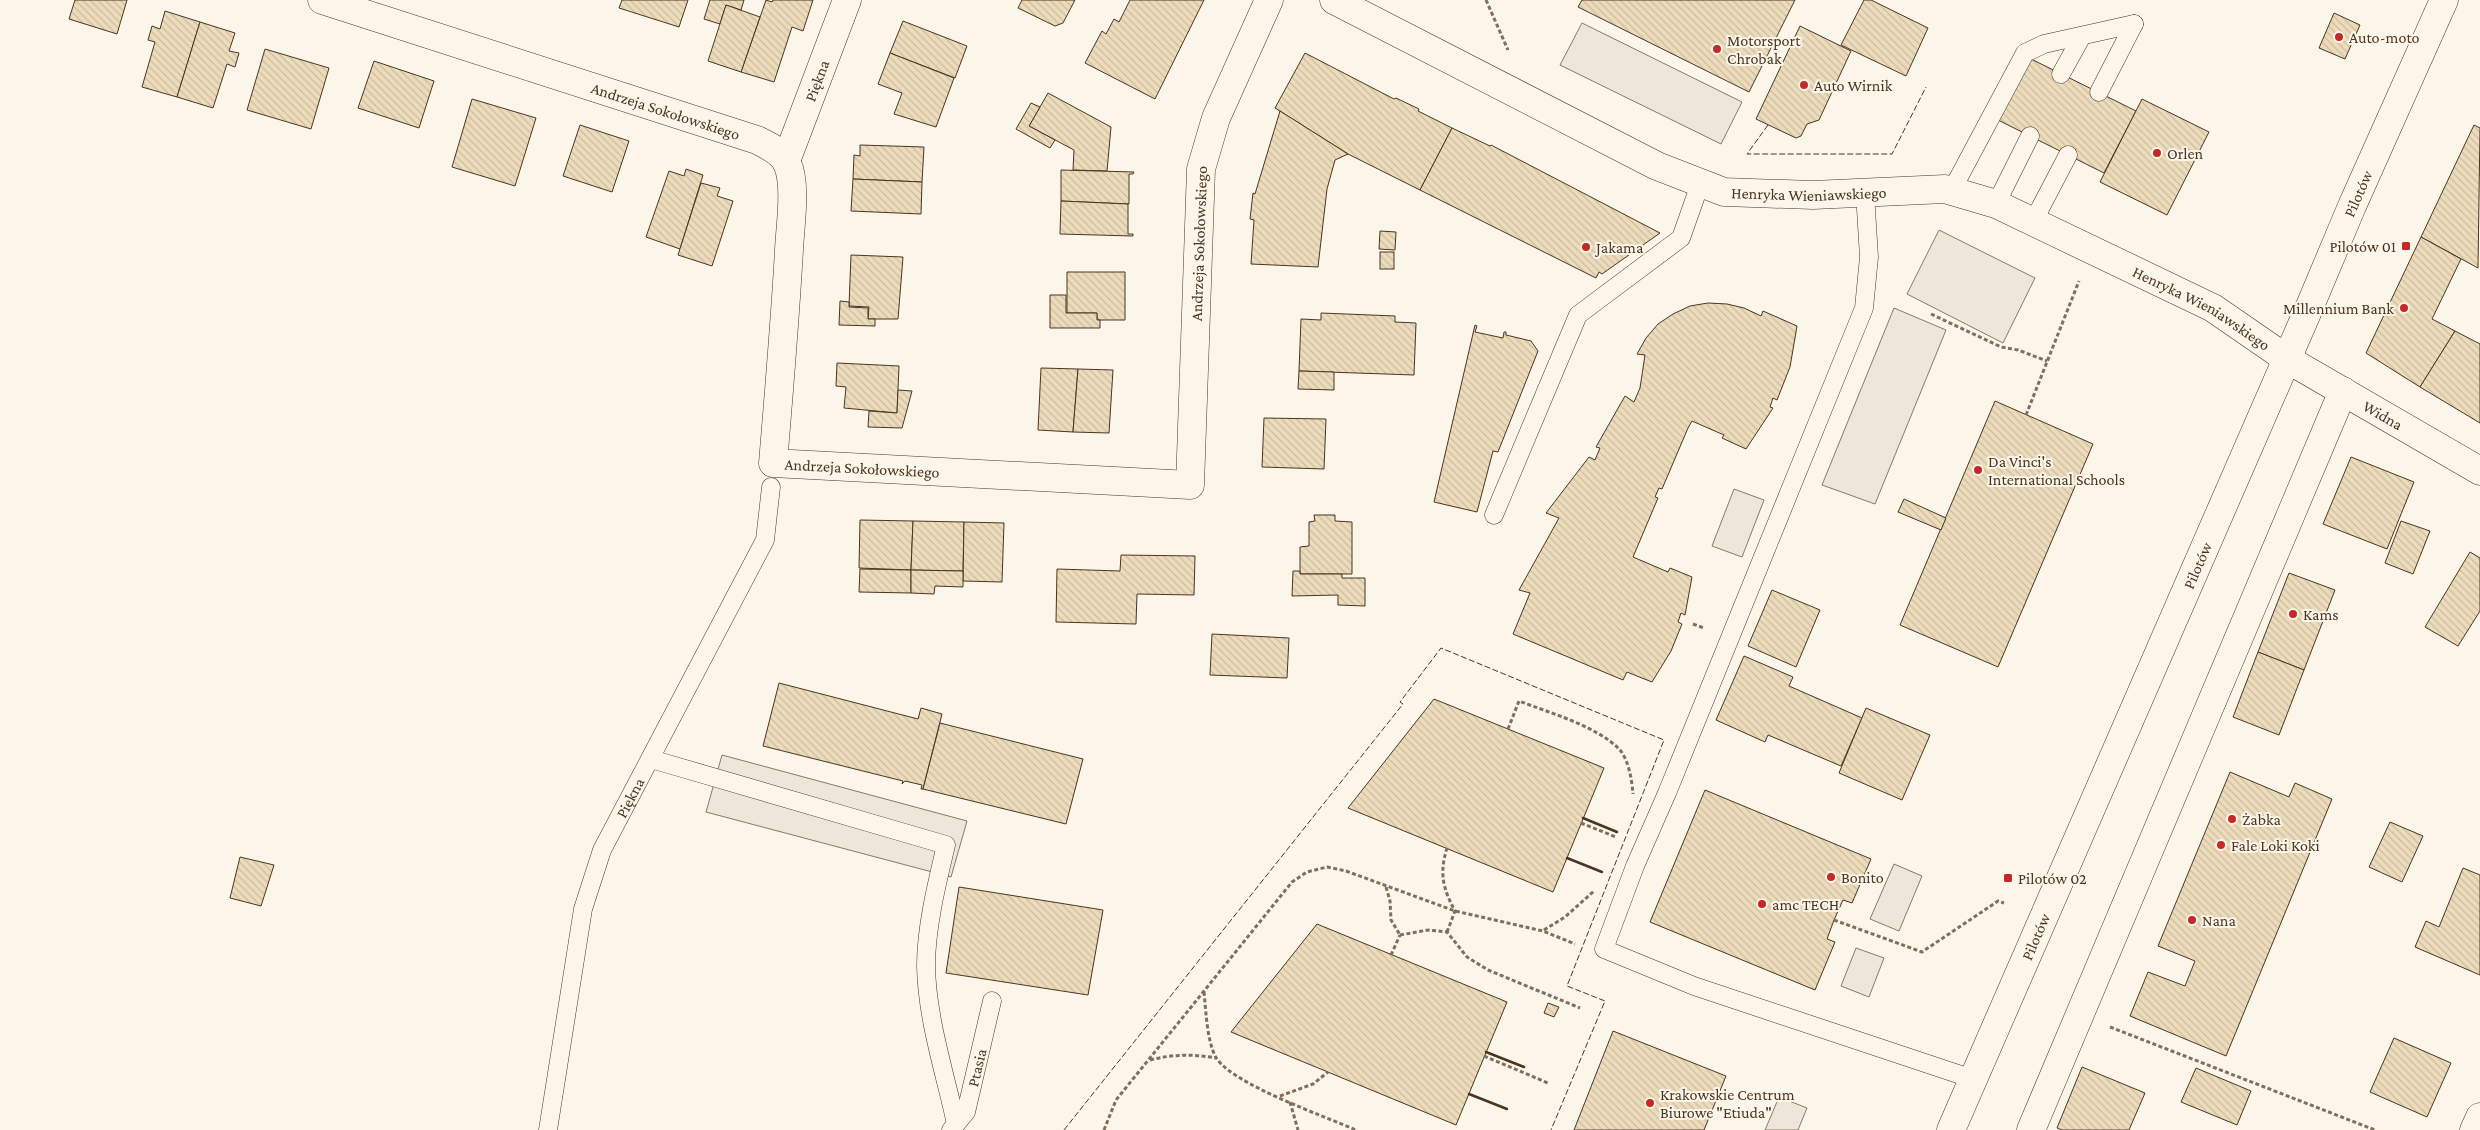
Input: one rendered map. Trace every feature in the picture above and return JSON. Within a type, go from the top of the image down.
[{"type":"street","name":"Andrzeja Sokołowskiego","points":[[322,0],[757,140],[772,149],[786,161],[791,191],[790,228],[784,339],[773,463],[1190,485],[1201,169],[1216,118],[1269,0]]},
{"type":"street","name":"Piękna","points":[[786,161],[847,0]]},
{"type":"street","name":"Pilotów","points":[[1951,1130],[2352,206],[2444,0]]},
{"type":"street","name":"Henryka Wieniawskiego","points":[[1346,3],[1657,166],[1700,184],[1724,192],[1813,195],[1934,188],[1952,190],[1996,204],[2034,220],[2213,308],[2287,359]]},
{"type":"street","name":"Widna","points":[[2287,359],[2480,471]]},
{"type":"street","points":[[2031,1130],[2081,1016],[2194,738],[2343,391]]},
{"type":"street","points":[[2474,1130],[2480,1117]]},
{"type":"lane","points":[[1952,190],[2025,53],[2044,44],[2134,24],[2099,92]]},
{"type":"lane","points":[[2061,74],[2082,36]]},
{"type":"lane","points":[[1996,204],[2030,136]]},
{"type":"lane","points":[[2034,220],[2068,155]]},
{"type":"lane","points":[[1494,515],[1578,315],[1681,238],[1700,184]]},
{"type":"lane","points":[[1865,193],[1870,257],[1864,308],[1667,793],[1635,866],[1604,949],[1694,986],[1973,1079]]},
{"type":"lane","name":"Piękna","points":[[548,1130],[583,909],[602,850],[630,794],[651,759],[722,618],[765,540],[771,487]]},
{"type":"lane","points":[[651,759],[946,845],[934,896],[926,965],[930,1010],[954,1127]]},
{"type":"lane","name":"Ptasia","points":[[954,1127],[966,1112],[992,1001]]},
{"type":"path","points":[[1486,0],[1512,58]]},
{"type":"path","points":[[2026,415],[2080,278]]},
{"type":"path","points":[[1931,314],[2001,347],[2018,350],[2047,361]]},
{"type":"path","points":[[1508,729],[1519,701],[1595,732],[1621,751],[1632,779],[1634,802]]},
{"type":"path","points":[[1581,823],[1619,838]]},
{"type":"path","points":[[1447,848],[1442,864],[1442,881],[1455,911],[1447,932]]},
{"type":"path","points":[[1104,1130],[1116,1100],[1292,882],[1306,872],[1327,867],[1346,871],[1455,911],[1543,931],[1582,947],[1604,949]]},
{"type":"path","points":[[1543,931],[1565,917],[1600,885]]},
{"type":"path","points":[[1386,886],[1390,901],[1391,920],[1400,935]]},
{"type":"path","points":[[1834,920],[1922,952],[1998,900],[2004,903]]},
{"type":"path","points":[[1400,935],[1428,930],[1447,932],[1467,956],[1488,970],[1580,1008]]},
{"type":"path","points":[[1391,954],[1400,935]]},
{"type":"path","points":[[1204,992],[1208,1030],[1216,1058],[1228,1071],[1246,1083],[1356,1130]]},
{"type":"path","points":[[2081,1016],[2375,1130]]},
{"type":"path","points":[[1149,1060],[1167,1056],[1199,1055],[1216,1058]]},
{"type":"path","points":[[1484,1056],[1548,1083]]},
{"type":"path","points":[[1280,1097],[1313,1084],[1328,1072]]},
{"type":"path","points":[[1290,1102],[1298,1130]]},
{"type":"shaded area","points":[[1582,23],[1742,102],[1721,144],[1560,65]]},
{"type":"shaded area","points":[[1939,230],[2035,278],[2003,343],[1907,294]]},
{"type":"shaded area","points":[[1894,308],[1946,330],[1875,504],[1822,485]]},
{"type":"shaded area","points":[[1734,489],[1764,500],[1742,557],[1712,546]]},
{"type":"shaded area","points":[[722,755],[967,821],[951,877],[706,812]]},
{"type":"shaded area","points":[[1894,864],[1922,876],[1899,931],[1870,919]]},
{"type":"shaded area","points":[[1856,948],[1884,958],[1869,997],[1841,986]]},
{"type":"shaded area","points":[[1779,1097],[1807,1108],[1798,1130],[1765,1130]]},
{"type":"building","points":[[75,0],[127,0],[117,34],[69,19]]},
{"type":"building","points":[[622,0],[688,0],[679,27],[619,8]]},
{"type":"building","points":[[710,0],[744,0],[741,10],[726,5],[720,24],[704,19]]},
{"type":"building","points":[[766,0],[772,2],[773,0],[813,0],[803,31],[792,27],[774,82],[741,72]]},
{"type":"building","points":[[1022,0],[1075,0],[1063,23],[1055,26],[1018,8]]},
{"type":"building","points":[[1130,0],[1204,0],[1155,99],[1085,63],[1102,31],[1106,34],[1114,19],[1119,22]]},
{"type":"building","name":"Motorsport Chrobak","points":[[1582,0],[1795,0],[1749,92],[1578,7]]},
{"type":"building","points":[[1864,0],[1871,0],[1928,28],[1906,76],[1841,45]]},
{"type":"building","points":[[726,5],[760,17],[741,72],[708,61]]},
{"type":"building","points":[[165,11],[200,22],[177,97],[142,87],[155,42],[148,40],[152,26],[160,29]]},
{"type":"building","name":"Auto-moto","points":[[2334,13],[2360,25],[2345,59],[2319,48]]},
{"type":"building","points":[[903,21],[967,46],[955,78],[890,53]]},
{"type":"building","points":[[200,22],[235,33],[229,51],[239,53],[235,67],[227,64],[213,108],[177,97]]},
{"type":"building","name":"Auto Wirnik","points":[[1800,26],[1851,51],[1819,120],[1807,124],[1801,136],[1796,138],[1756,119]]},
{"type":"building","points":[[265,49],[329,68],[311,129],[247,110]]},
{"type":"building","points":[[890,53],[954,78],[936,127],[894,114],[902,93],[878,84]]},
{"type":"building","points":[[1305,53],[1394,99],[1396,98],[1419,109],[1418,111],[1452,128],[1420,190],[1348,154],[1275,108]]},
{"type":"building","points":[[2027,57],[2136,111],[2104,173],[1996,119]]},
{"type":"building","points":[[374,61],[434,81],[419,128],[358,108]]},
{"type":"building","points":[[1048,93],[1111,127],[1107,171],[1073,170],[1074,150],[1029,126]]},
{"type":"building","points":[[472,99],[536,118],[515,186],[452,167]]},
{"type":"building","name":"Orlen","points":[[2142,99],[2209,132],[2167,215],[2100,182]]},
{"type":"building","points":[[1031,103],[1040,107],[1029,126],[1055,140],[1050,148],[1016,129]]},
{"type":"building","points":[[1280,111],[1348,154],[1335,160],[1327,189],[1318,267],[1251,264],[1254,220],[1250,219],[1253,193],[1255,194]]},
{"type":"building","points":[[580,125],[629,141],[612,192],[563,176]]},
{"type":"building","points":[[2474,125],[2480,128],[2478,268],[2421,237]]},
{"type":"building","points":[[1452,128],[1491,145],[1660,233],[1602,274],[1599,272],[1596,278],[1420,190]]},
{"type":"building","points":[[860,145],[924,147],[922,182],[853,179],[854,155],[860,156]]},
{"type":"building","points":[[686,169],[703,175],[680,249],[646,237],[669,171],[684,176]]},
{"type":"building","points":[[1061,170],[1134,172],[1129,174],[1129,204],[1061,201]]},
{"type":"building","points":[[853,179],[922,182],[921,214],[851,211]]},
{"type":"building","points":[[701,183],[720,188],[717,196],[733,201],[712,266],[678,255]]},
{"type":"building","points":[[1061,201],[1128,204],[1128,234],[1133,234],[1133,236],[1060,234]]},
{"type":"building","points":[[1380,231],[1396,232],[1395,250],[1379,249]]},
{"type":"building","points":[[2421,237],[2461,259],[2432,319],[2455,331],[2420,387],[2366,353]]},
{"type":"building","points":[[1380,252],[1394,252],[1394,269],[1380,269]]},
{"type":"building","points":[[851,255],[903,257],[898,319],[868,319],[869,307],[849,306]]},
{"type":"building","points":[[1067,272],[1125,272],[1125,320],[1097,320],[1097,313],[1067,313]]},
{"type":"building","points":[[1050,295],[1066,295],[1066,313],[1097,313],[1097,320],[1100,320],[1100,328],[1050,328]]},
{"type":"building","points":[[840,301],[849,302],[849,307],[868,308],[868,319],[875,319],[875,326],[839,325]]},
{"type":"building","points":[[1708,303],[1727,304],[1744,308],[1761,316],[1763,311],[1797,326],[1790,367],[1777,400],[1773,398],[1770,407],[1773,408],[1746,449],[1722,438],[1724,435],[1692,421],[1688,428],[1662,489],[1659,488],[1655,497],[1658,498],[1633,557],[1668,572],[1670,568],[1692,577],[1685,615],[1681,613],[1678,622],[1682,624],[1671,651],[1652,682],[1627,672],[1623,680],[1513,634],[1530,593],[1519,590],[1559,518],[1546,513],[1589,457],[1595,460],[1600,448],[1596,447],[1625,396],[1634,402],[1640,388],[1645,355],[1637,354],[1646,338],[1658,324],[1673,314],[1690,306]]},
{"type":"building","points":[[1321,313],[1395,316],[1395,322],[1416,323],[1414,375],[1299,371],[1301,319],[1321,320]]},
{"type":"building","points":[[1475,325],[1477,326],[1475,332],[1503,338],[1504,332],[1506,332],[1506,335],[1531,341],[1538,351],[1498,452],[1493,451],[1477,512],[1434,502]]},
{"type":"building","points":[[2455,331],[2480,344],[2480,423],[2420,387]]},
{"type":"building","points":[[837,363],[899,366],[897,413],[844,408],[846,387],[836,386]]},
{"type":"building","points":[[1041,368],[1078,369],[1073,432],[1038,430]]},
{"type":"building","points":[[1078,369],[1113,370],[1109,433],[1073,432]]},
{"type":"building","points":[[1299,371],[1334,372],[1334,390],[1298,389]]},
{"type":"building","points":[[898,390],[912,391],[902,428],[868,427],[869,411],[897,413]]},
{"type":"building","points":[[1995,401],[2093,444],[1998,667],[1900,625]]},
{"type":"building","points":[[1264,418],[1326,419],[1324,469],[1262,467]]},
{"type":"building","points":[[2351,457],[2414,482],[2387,549],[2323,524]]},
{"type":"building","points":[[1904,499],[1946,518],[1941,530],[1898,512]]},
{"type":"building","points":[[1314,515],[1335,515],[1335,521],[1352,522],[1352,574],[1300,574],[1300,547],[1309,546],[1309,522],[1315,521]]},
{"type":"building","points":[[860,520],[913,521],[911,570],[859,568]]},
{"type":"building","points":[[913,521],[964,522],[963,571],[911,570]]},
{"type":"building","points":[[2401,521],[2430,531],[2413,574],[2385,563]]},
{"type":"building","points":[[964,522],[1004,523],[1002,582],[963,581]]},
{"type":"building","points":[[2470,552],[2480,558],[2480,611],[2458,646],[2425,627]]},
{"type":"building","points":[[1121,555],[1195,556],[1194,595],[1137,594],[1136,624],[1056,622],[1057,569],[1120,571]]},
{"type":"building","points":[[860,569],[911,570],[911,593],[859,592]]},
{"type":"building","points":[[911,570],[963,571],[963,587],[935,586],[934,594],[911,593]]},
{"type":"building","points":[[1293,571],[1300,571],[1300,574],[1342,574],[1342,578],[1365,578],[1365,606],[1338,605],[1338,595],[1292,596]]},
{"type":"building","points":[[2289,573],[2335,590],[2304,670],[2258,652]]},
{"type":"building","points":[[1772,590],[1820,610],[1796,667],[1748,646]]},
{"type":"building","points":[[1212,634],[1289,638],[1287,678],[1210,675]]},
{"type":"building","points":[[2258,652],[2304,670],[2279,735],[2233,717]]},
{"type":"building","points":[[1744,656],[1793,677],[1789,686],[1862,718],[1841,766],[1768,735],[1765,742],[1716,720]]},
{"type":"building","points":[[779,683],[918,719],[921,708],[942,714],[923,789],[921,789],[922,785],[905,781],[902,784],[903,781],[763,746]]},
{"type":"building","points":[[1434,699],[1604,768],[1553,892],[1348,808]]},
{"type":"building","points":[[1866,708],[1930,735],[1902,800],[1839,773]]},
{"type":"building","points":[[940,723],[1083,759],[1066,824],[923,789]]},
{"type":"building","points":[[2230,772],[2289,797],[2295,783],[2332,799],[2226,1056],[2130,1016],[2148,972],[2185,986],[2195,961],[2158,946]]},
{"type":"building","points":[[1705,790],[1871,859],[1852,903],[1843,900],[1834,920],[1827,939],[1835,942],[1815,990],[1650,922]]},
{"type":"building","points":[[2390,822],[2423,836],[2402,882],[2369,867]]},
{"type":"building","points":[[240,857],[274,865],[261,906],[230,898]]},
{"type":"building","points":[[2463,868],[2480,875],[2480,975],[2415,947],[2426,921],[2439,927]]},
{"type":"building","points":[[959,887],[1103,910],[1088,995],[946,973]]},
{"type":"building","points":[[1317,924],[1507,1002],[1456,1125],[1231,1032]]},
{"type":"building","points":[[1548,1003],[1559,1007],[1554,1017],[1544,1013]]},
{"type":"building","name":"Krakowskie Centrum Biurowe \"Etiuda\"","points":[[1613,1031],[1726,1076],[1704,1130],[1574,1130]]},
{"type":"building","points":[[2394,1038],[2451,1063],[2427,1117],[2370,1092]]},
{"type":"building","points":[[2082,1067],[2145,1093],[2129,1130],[2062,1130],[2057,1128]]},
{"type":"building","points":[[2196,1068],[2251,1091],[2237,1125],[2181,1102]]},
{"type":"fence","points":[[1768,125],[1747,154],[1892,154],[1926,87]]},
{"type":"fence","points":[[1064,1130],[1403,704],[1400,702],[1441,648],[1664,740],[1567,986],[1605,1001],[1551,1130]]},
{"type":"wall","points":[[1583,818],[1617,832]]},
{"type":"wall","points":[[1567,858],[1602,872]]},
{"type":"wall","points":[[1486,1052],[1524,1067]]},
{"type":"wall","points":[[1469,1094],[1507,1109]]},
{"type":"place","name":"Auto-moto","points":[[2339,37]]},
{"type":"place","name":"Motorsport Chrobak","points":[[1717,49]]},
{"type":"place","name":"Auto Wirnik","points":[[1804,85]]},
{"type":"place","name":"Orlen","points":[[2157,153]]},
{"type":"place","name":"Pilotów 01","points":[[2406,246]]},
{"type":"place","name":"Jakama","points":[[1586,247]]},
{"type":"place","name":"Millennium Bank","points":[[2404,308]]},
{"type":"place","name":"Da Vinci's International Schools","points":[[1978,470]]},
{"type":"place","name":"Kams","points":[[2293,614]]},
{"type":"place","name":"Żabka","points":[[2232,819]]},
{"type":"place","name":"Fale Loki Koki","points":[[2221,845]]},
{"type":"place","name":"Bonito","points":[[1831,877]]},
{"type":"place","name":"Pilotów 02","points":[[2008,878]]},
{"type":"place","name":"amc TECH","points":[[1762,904]]},
{"type":"place","name":"Nana","points":[[2192,920]]},
{"type":"place","name":"Krakowskie Centrum Biurowe \"Etiuda\"","points":[[1650,1103]]}]
